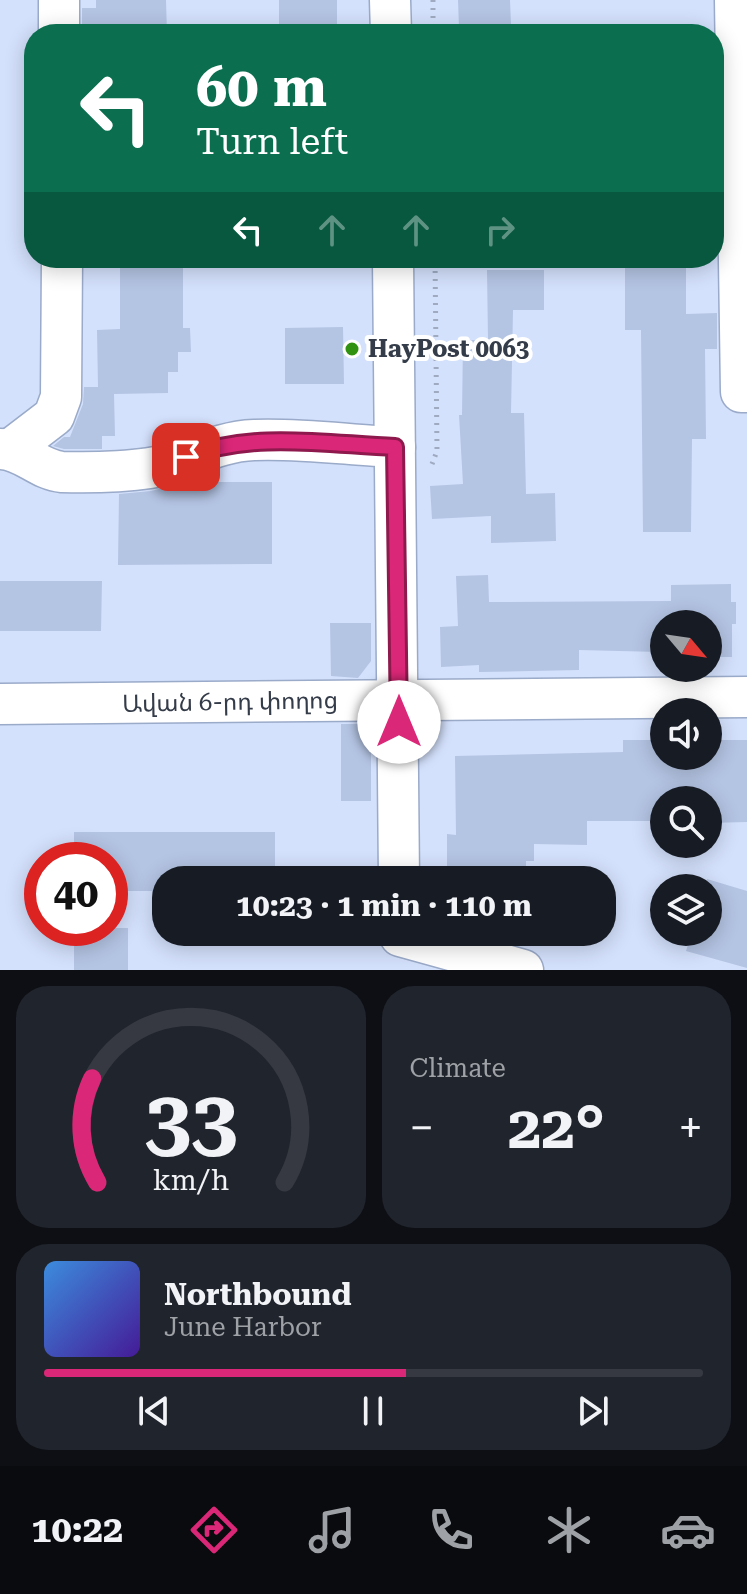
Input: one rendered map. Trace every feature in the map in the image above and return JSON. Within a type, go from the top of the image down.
[{"type":"street","points":[[59,0],[59,24]]},
{"type":"street","points":[[390,0],[391,24]]},
{"type":"street","points":[[735,0],[744,392]]},
{"type":"street","points":[[5,449],[54,416],[61,397],[62,268]]},
{"type":"street","points":[[393,268],[399,866]]},
{"type":"street","points":[[5,449],[43,467],[72,471],[169,464],[224,444],[254,440],[395,447]]},
{"type":"street","name":"Ավան 6-րդ փողոց","points":[[0,704],[747,697]]},
{"type":"street","points":[[400,946],[523,970]]},
{"type":"path","points":[[433,0],[433,24]]},
{"type":"building","points":[[96,0],[166,0],[167,24],[82,24],[82,8],[96,8]]},
{"type":"building","points":[[279,0],[337,0],[337,24],[279,24]]},
{"type":"building","points":[[458,0],[510,0],[511,24],[459,24]]},
{"type":"building","points":[[120,268],[183,268],[183,328],[190,328],[191,352],[178,352],[178,372],[168,372],[168,393],[114,394],[115,436],[102,436],[102,449],[53,446],[64,437],[70,437],[83,404],[84,387],[98,387],[97,330],[120,329]]},
{"type":"building","points":[[625,268],[686,268],[686,314],[717,313],[717,349],[705,349],[706,439],[692,439],[691,532],[643,532],[641,330],[625,330]]},
{"type":"building","points":[[487,270],[544,270],[544,310],[513,310],[511,413],[524,413],[526,494],[555,493],[556,541],[491,543],[491,516],[432,519],[430,486],[463,484],[459,415],[462,415],[463,340],[488,340]]},
{"type":"building","points":[[343,327],[344,384],[285,384],[285,328]]},
{"type":"building","points":[[186,482],[272,482],[272,564],[118,565],[119,494],[151,491]]},
{"type":"building","points":[[488,575],[489,602],[671,601],[671,585],[731,584],[731,602],[736,602],[732,657],[722,657],[722,610],[650,610],[650,652],[579,650],[579,670],[479,672],[479,665],[441,667],[440,627],[458,626],[456,576]]},
{"type":"building","points":[[0,581],[102,581],[101,631],[0,631]]},
{"type":"building","points":[[330,623],[371,623],[371,661],[358,678],[331,676]]},
{"type":"building","points":[[341,724],[371,724],[371,801],[341,801]]},
{"type":"building","points":[[623,740],[650,740],[650,770],[722,770],[722,740],[747,740],[747,822],[722,823],[722,786],[650,786],[650,821],[587,821],[587,845],[534,844],[534,861],[526,861],[526,866],[447,866],[447,834],[456,835],[455,756],[623,752]]},
{"type":"building","points":[[74,832],[275,832],[275,866],[152,866],[152,891],[128,891],[128,842],[74,842]]},
{"type":"building","points":[[722,884],[747,891],[747,968],[686,951],[688,946],[722,946]]},
{"type":"building","points":[[74,946],[128,946],[128,970],[74,970]]},
{"type":"place","name":"HayPost 0063","points":[[352,349]]},
{"type":"route","points":[[186,457],[224,444],[254,440],[395,447],[399,722]]}]
